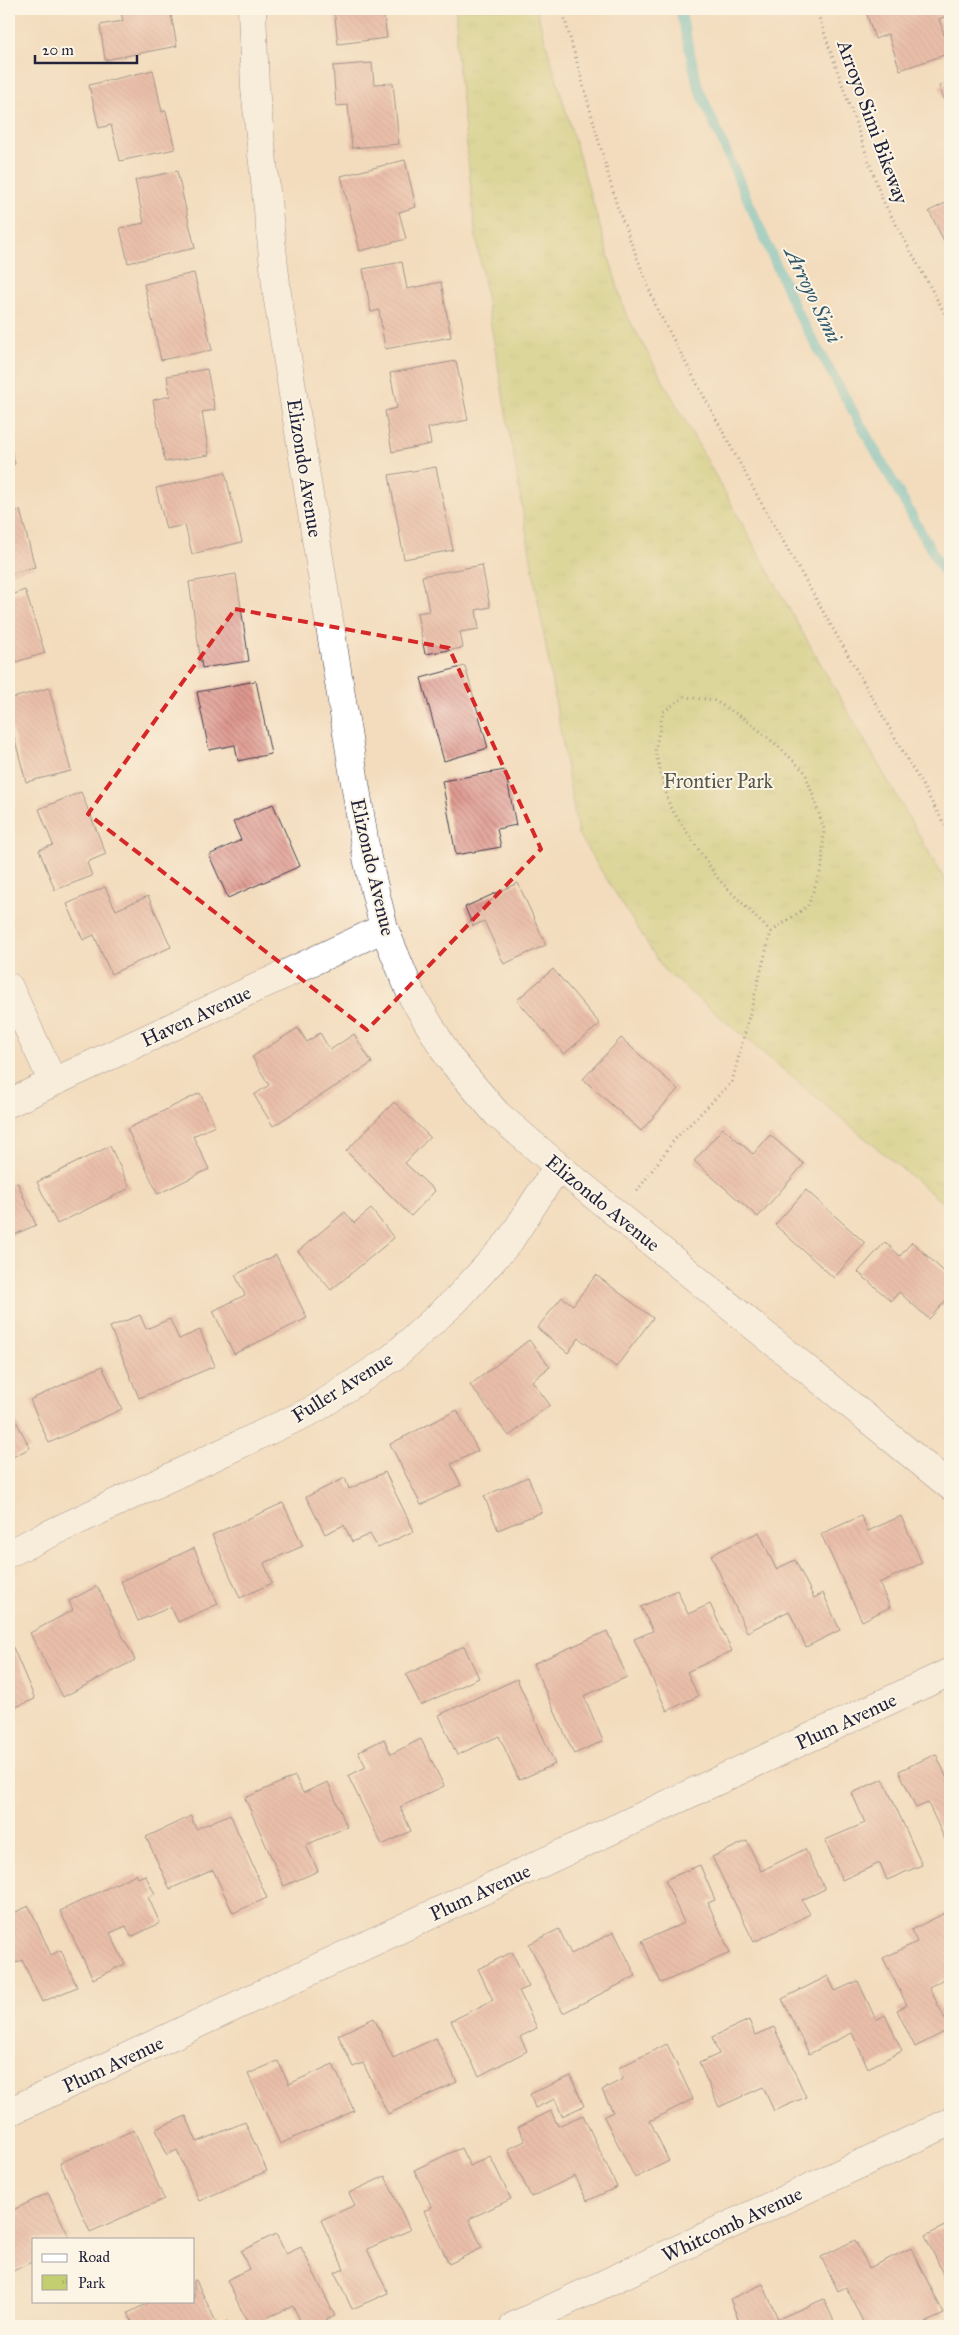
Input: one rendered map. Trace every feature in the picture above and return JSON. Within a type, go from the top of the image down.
[{"type":"street","name":"Elizondo Avenue","points":[[252,9],[255,88],[277,294],[367,858],[384,928],[412,996],[450,1059],[498,1114],[558,1166],[950,1486]]},
{"type":"street","name":"Haven Avenue","points":[[9,1103],[384,928]]},
{"type":"street","points":[[9,987],[53,1082]]},
{"type":"street","name":"Fuller Avenue","points":[[9,1553],[315,1409],[392,1358],[455,1301],[509,1242],[558,1166]]},
{"type":"street","name":"Plum Avenue","points":[[9,2112],[950,1672]]},
{"type":"street","name":"Whitcomb Avenue","points":[[514,2326],[950,2122]]},
{"type":"path","points":[[562,9],[617,206],[657,309],[759,499],[950,834]]},
{"type":"path","name":"Arroyo Simi Bikeway","points":[[816,9],[882,200],[950,323]]},
{"type":"path","points":[[619,1216],[675,1139],[732,1082],[772,932],[808,906],[822,867],[824,829],[805,772],[778,746],[744,718],[714,700],[684,697],[663,712],[655,751],[670,807],[719,880],[772,932]]},
{"type":"highlighted area","points":[[235,609],[449,648],[541,849],[367,1030],[88,814]]},
{"type":"green space","name":"Frontier Park","points":[[456,9],[536,9],[625,312],[796,621],[950,889],[950,1209],[664,970],[578,834],[476,237],[456,43]]},
{"type":"building","points":[[120,9],[170,9],[177,46],[105,60],[100,25],[123,21]]},
{"type":"building","points":[[334,9],[383,9],[387,38],[338,44]]},
{"type":"building","points":[[865,9],[950,9],[950,15],[939,19],[950,53],[900,70],[888,34],[875,39]]},
{"type":"building","points":[[372,63],[374,84],[393,83],[399,144],[352,148],[348,105],[336,106],[333,66]]},
{"type":"building","points":[[153,70],[162,112],[166,111],[175,149],[120,161],[111,125],[99,128],[89,85]]},
{"type":"building","points":[[950,82],[950,114],[939,86]]},
{"type":"building","points":[[405,160],[416,207],[399,212],[406,239],[360,251],[341,176]]},
{"type":"building","points":[[177,171],[195,248],[128,263],[120,228],[144,223],[135,180]]},
{"type":"building","points":[[950,201],[950,253],[929,211]]},
{"type":"building","points":[[402,262],[407,289],[441,282],[451,337],[385,349],[379,310],[371,312],[363,269]]},
{"type":"building","points":[[194,273],[212,350],[161,360],[144,284]]},
{"type":"building","points":[[456,361],[468,420],[428,428],[431,444],[392,452],[385,411],[397,408],[390,373]]},
{"type":"building","points":[[207,369],[215,410],[202,412],[209,455],[165,462],[153,400],[170,396],[167,376]]},
{"type":"building","points":[[9,441],[15,464],[9,466]]},
{"type":"building","points":[[436,467],[453,550],[404,559],[389,475]]},
{"type":"building","points":[[225,472],[242,542],[192,554],[185,525],[166,529],[156,488]]},
{"type":"building","points":[[20,510],[35,567],[9,574],[9,513]]},
{"type":"building","points":[[482,565],[490,607],[476,610],[479,629],[460,632],[463,648],[425,654],[417,613],[429,611],[422,576]]},
{"type":"building","points":[[236,574],[249,661],[202,668],[189,582]]},
{"type":"building","points":[[25,590],[45,653],[9,664],[9,596]]},
{"type":"building","points":[[465,666],[488,748],[444,761],[421,678]]},
{"type":"building","points":[[256,681],[271,754],[238,761],[235,745],[209,750],[197,692]]},
{"type":"building","points":[[49,688],[71,771],[26,782],[9,718],[9,699]]},
{"type":"building","points":[[505,770],[516,825],[497,829],[501,847],[456,855],[442,781]]},
{"type":"building","points":[[81,792],[106,854],[87,862],[92,876],[55,890],[39,850],[53,845],[39,809]]},
{"type":"building","points":[[273,804],[300,866],[228,898],[209,855],[241,840],[233,822]]},
{"type":"building","points":[[518,883],[546,945],[504,964],[484,921],[473,926],[465,907]]},
{"type":"building","points":[[105,887],[116,910],[148,896],[171,947],[111,974],[94,935],[83,940],[67,904]]},
{"type":"building","points":[[553,969],[600,1024],[564,1054],[517,1000]]},
{"type":"building","points":[[298,1028],[307,1042],[320,1033],[330,1050],[354,1034],[372,1063],[273,1126],[254,1095],[269,1085],[252,1057]]},
{"type":"building","points":[[621,1038],[678,1089],[641,1131],[583,1079]]},
{"type":"building","points":[[200,1093],[215,1126],[193,1136],[209,1169],[158,1194],[127,1129]]},
{"type":"building","points":[[394,1102],[430,1137],[405,1163],[435,1191],[411,1216],[346,1151]]},
{"type":"building","points":[[723,1128],[753,1154],[770,1135],[804,1164],[758,1217],[694,1161]]},
{"type":"building","points":[[110,1146],[130,1188],[57,1224],[37,1182]]},
{"type":"building","points":[[17,1182],[36,1225],[9,1237],[9,1186]]},
{"type":"building","points":[[806,1190],[865,1243],[834,1278],[775,1225]]},
{"type":"building","points":[[371,1209],[394,1238],[331,1290],[298,1251],[345,1212],[354,1223]]},
{"type":"building","points":[[885,1242],[900,1256],[912,1242],[950,1277],[950,1296],[929,1319],[899,1292],[891,1301],[858,1272]]},
{"type":"building","points":[[276,1255],[307,1318],[234,1354],[213,1311],[245,1295],[235,1275]]},
{"type":"building","points":[[596,1275],[653,1318],[616,1367],[579,1338],[568,1353],[537,1328],[562,1297],[573,1305]]},
{"type":"building","points":[[140,1315],[146,1329],[170,1319],[179,1339],[200,1330],[215,1366],[139,1398],[110,1327]]},
{"type":"building","points":[[529,1340],[550,1367],[532,1381],[550,1405],[509,1436],[470,1385]]},
{"type":"building","points":[[102,1366],[122,1409],[49,1443],[30,1400]]},
{"type":"building","points":[[457,1410],[478,1451],[451,1464],[461,1485],[421,1505],[390,1444]]},
{"type":"building","points":[[13,1415],[30,1448],[9,1459],[9,1417]]},
{"type":"building","points":[[385,1472],[414,1531],[378,1548],[370,1534],[352,1542],[344,1525],[325,1534],[306,1497],[345,1478],[349,1489]]},
{"type":"building","points":[[528,1477],[542,1512],[498,1530],[484,1496]]},
{"type":"building","points":[[283,1503],[303,1546],[264,1563],[272,1583],[240,1598],[212,1535]]},
{"type":"building","points":[[861,1516],[868,1531],[901,1516],[922,1563],[879,1583],[890,1607],[862,1621],[821,1534]]},
{"type":"building","points":[[759,1532],[776,1569],[795,1560],[814,1598],[823,1593],[840,1630],[806,1647],[789,1611],[747,1632],[711,1555]]},
{"type":"building","points":[[194,1548],[218,1604],[178,1622],[171,1607],[138,1621],[121,1581]]},
{"type":"building","points":[[97,1586],[135,1660],[63,1697],[30,1633],[73,1610],[69,1601]]},
{"type":"building","points":[[677,1590],[688,1614],[710,1604],[732,1651],[687,1672],[698,1696],[667,1711],[634,1639],[653,1631],[641,1607]]},
{"type":"building","points":[[607,1631],[627,1677],[584,1696],[603,1741],[574,1754],[533,1664]]},
{"type":"building","points":[[11,1643],[35,1699],[9,1710],[9,1644]]},
{"type":"building","points":[[464,1646],[479,1678],[421,1705],[406,1675]]},
{"type":"building","points":[[517,1679],[555,1764],[519,1780],[499,1736],[457,1755],[439,1715]]},
{"type":"building","points":[[384,1739],[391,1754],[421,1739],[444,1786],[400,1807],[411,1831],[382,1845],[348,1776],[366,1767],[358,1752]]},
{"type":"building","points":[[936,1754],[950,1785],[949,1848],[928,1803],[916,1808],[899,1771]]},
{"type":"building","points":[[295,1776],[303,1793],[328,1782],[347,1827],[306,1845],[318,1871],[284,1886],[245,1798]]},
{"type":"building","points":[[883,1779],[922,1865],[887,1880],[880,1863],[842,1880],[825,1840],[865,1823],[852,1793]]},
{"type":"building","points":[[230,1814],[267,1898],[233,1913],[213,1870],[170,1889],[146,1837],[191,1816],[196,1829]]},
{"type":"building","points":[[747,1841],[761,1871],[805,1849],[825,1889],[802,1900],[810,1914],[754,1942],[712,1857]]},
{"type":"building","points":[[700,1865],[715,1900],[708,1903],[730,1953],[661,1983],[642,1941],[684,1923],[665,1880]]},
{"type":"building","points":[[136,1874],[138,1878],[145,1875],[155,1894],[148,1897],[160,1923],[131,1937],[126,1926],[110,1933],[125,1964],[93,1979],[60,1911]]},
{"type":"building","points":[[29,1906],[51,1955],[61,1950],[77,1987],[42,2002],[22,1960],[9,1966],[9,1915]]},
{"type":"building","points":[[947,1912],[950,1918],[950,1976],[929,1987],[950,2029],[915,2047],[897,2010],[907,2005],[883,1958],[917,1942],[911,1930]]},
{"type":"building","points":[[559,1929],[571,1954],[614,1932],[636,1976],[563,2013],[529,1944]]},
{"type":"building","points":[[512,1952],[529,1987],[519,1991],[537,2028],[520,2037],[527,2051],[479,2076],[451,2021],[493,2000],[478,1969]]},
{"type":"building","points":[[828,1976],[835,1991],[858,1981],[876,2020],[885,2015],[902,2051],[868,2068],[852,2033],[809,2054],[782,1999]]},
{"type":"building","points":[[374,2018],[393,2058],[436,2038],[457,2082],[388,2114],[363,2063],[353,2067],[338,2035]]},
{"type":"building","points":[[749,2020],[755,2035],[774,2027],[806,2097],[774,2111],[763,2087],[719,2107],[699,2063],[719,2054],[712,2037]]},
{"type":"building","points":[[667,2044],[693,2099],[650,2121],[669,2161],[635,2178],[604,2117],[613,2112],[602,2090],[623,2079],[618,2068]]},
{"type":"building","points":[[278,2061],[289,2084],[333,2064],[354,2111],[280,2144],[248,2074]]},
{"type":"building","points":[[571,2076],[584,2106],[562,2116],[555,2099],[535,2108],[530,2094]]},
{"type":"building","points":[[551,2111],[558,2126],[583,2115],[617,2187],[587,2201],[575,2176],[531,2197],[508,2149],[525,2141],[518,2127]]},
{"type":"building","points":[[186,2116],[197,2142],[245,2122],[267,2171],[199,2201],[177,2150],[167,2155],[156,2129]]},
{"type":"building","points":[[134,2130],[164,2199],[90,2232],[60,2163]]},
{"type":"building","points":[[461,2148],[470,2166],[490,2156],[511,2199],[469,2219],[482,2248],[449,2264],[424,2211],[432,2207],[414,2170]]},
{"type":"building","points":[[385,2176],[410,2230],[367,2249],[388,2293],[352,2309],[335,2273],[344,2269],[321,2220],[355,2205],[349,2193]]},
{"type":"building","points":[[48,2193],[70,2238],[32,2238],[32,2262],[9,2273],[9,2212]]},
{"type":"building","points":[[950,2224],[950,2282],[948,2283],[925,2236]]},
{"type":"building","points":[[276,2234],[286,2254],[301,2247],[335,2316],[314,2326],[303,2326],[293,2306],[249,2326],[227,2280],[249,2269],[241,2251]]},
{"type":"building","points":[[855,2240],[869,2268],[911,2248],[944,2314],[918,2326],[894,2326],[892,2323],[886,2326],[865,2326],[846,2287],[838,2291],[821,2257]]},
{"type":"building","points":[[195,2280],[218,2326],[134,2326],[128,2313],[150,2302],[195,2302]]},
{"type":"building","points":[[763,2284],[778,2319],[824,2299],[836,2326],[741,2326],[730,2299]]},
{"type":"building","points":[[227,2321],[230,2326],[218,2326]]},
{"type":"waterway","name":"Arroyo Simi","points":[[680,9],[698,87],[796,310],[950,583]]}]
